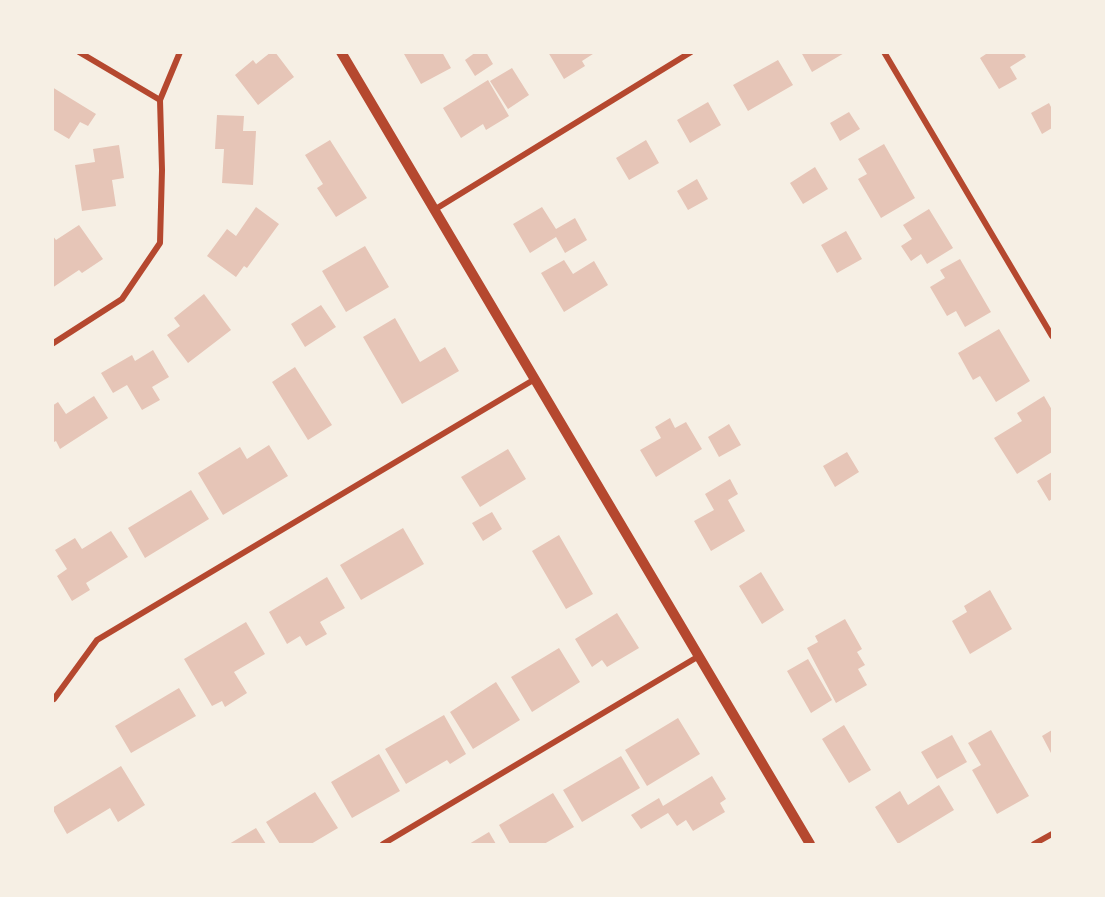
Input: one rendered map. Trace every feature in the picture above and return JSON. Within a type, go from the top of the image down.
[{"type":"street","points":[[79,52],[160,100]]},
{"type":"street","points":[[52,344],[122,299],[160,243],[162,170],[160,100],[180,52]]},
{"type":"street","points":[[341,52],[810,844]]},
{"type":"street","points":[[435,210],[691,52]]},
{"type":"street","points":[[884,52],[1053,336]]},
{"type":"street","points":[[54,699],[97,640],[535,379]]},
{"type":"street","points":[[383,844],[699,656]]},
{"type":"street","points":[[1034,844],[1053,834]]},
{"type":"building","points":[[271,52],[275,52],[294,77],[258,105],[235,75],[253,60],[256,64]]},
{"type":"building","points":[[406,52],[442,52],[451,68],[421,84],[404,54]]},
{"type":"building","points":[[476,52],[486,52],[493,64],[475,76],[465,60]]},
{"type":"building","points":[[548,52],[596,52],[582,61],[585,66],[564,79]]},
{"type":"building","points":[[801,52],[846,52],[812,72]]},
{"type":"building","points":[[989,52],[1023,52],[1026,57],[1010,67],[1017,79],[999,89],[980,58]]},
{"type":"building","points":[[778,60],[793,85],[748,111],[733,85]]},
{"type":"building","points":[[512,68],[529,95],[508,109],[490,81]]},
{"type":"building","points":[[488,80],[509,116],[486,130],[483,124],[461,138],[443,108]]},
{"type":"building","points":[[52,87],[96,114],[88,126],[80,122],[69,139],[52,129]]},
{"type":"building","points":[[708,102],[721,125],[690,143],[677,120]]},
{"type":"building","points":[[1049,103],[1052,109],[1052,128],[1042,134],[1031,113]]},
{"type":"building","points":[[849,112],[860,129],[840,141],[830,123]]},
{"type":"building","points":[[217,115],[244,116],[243,131],[256,131],[253,185],[222,183],[224,149],[215,149]]},
{"type":"building","points":[[330,140],[367,198],[336,217],[317,188],[323,184],[305,155]]},
{"type":"building","points":[[646,140],[659,163],[629,180],[616,158]]},
{"type":"building","points":[[884,144],[915,198],[881,218],[858,179],[867,174],[858,159]]},
{"type":"building","points":[[119,145],[124,178],[112,180],[116,206],[82,211],[75,165],[95,162],[93,149]]},
{"type":"building","points":[[815,167],[828,189],[803,204],[790,183]]},
{"type":"building","points":[[697,179],[708,199],[688,210],[677,191]]},
{"type":"building","points":[[256,207],[279,224],[247,268],[244,266],[236,277],[207,256],[227,229],[236,236]]},
{"type":"building","points":[[542,207],[556,229],[575,218],[587,240],[565,253],[556,237],[530,253],[513,224]]},
{"type":"building","points":[[929,209],[953,248],[927,264],[921,254],[911,261],[901,246],[912,239],[903,225]]},
{"type":"building","points":[[79,225],[103,259],[82,273],[79,270],[52,288],[52,235],[56,240]]},
{"type":"building","points":[[846,231],[862,259],[837,273],[821,245]]},
{"type":"building","points":[[365,246],[389,287],[346,312],[322,271]]},
{"type":"building","points":[[960,259],[991,312],[965,327],[956,311],[947,316],[930,287],[945,278],[940,270]]},
{"type":"building","points":[[564,260],[573,274],[594,261],[608,285],[564,312],[541,273]]},
{"type":"building","points":[[204,294],[231,330],[188,363],[167,335],[180,326],[174,318]]},
{"type":"building","points":[[321,305],[336,327],[305,347],[291,324]]},
{"type":"building","points":[[395,318],[420,362],[445,347],[459,371],[402,404],[363,337]]},
{"type":"building","points":[[999,329],[1030,381],[996,402],[980,376],[973,380],[958,353]]},
{"type":"building","points":[[153,350],[169,377],[152,387],[160,400],[142,410],[127,385],[113,393],[101,373],[132,355],[135,361]]},
{"type":"building","points":[[295,367],[332,425],[308,440],[272,382]]},
{"type":"building","points":[[94,396],[108,418],[60,449],[56,441],[52,443],[52,406],[58,402],[66,414]]},
{"type":"building","points":[[1044,396],[1052,410],[1052,452],[1017,474],[994,438],[1022,421],[1017,413]]},
{"type":"building","points":[[670,418],[675,428],[686,422],[702,449],[656,477],[640,450],[661,438],[655,427]]},
{"type":"building","points":[[729,424],[741,445],[719,457],[708,437]]},
{"type":"building","points":[[269,445],[288,476],[223,515],[198,473],[240,447],[247,459]]},
{"type":"building","points":[[508,449],[526,479],[480,507],[461,477]]},
{"type":"building","points":[[847,452],[859,472],[835,487],[823,466]]},
{"type":"building","points":[[1052,472],[1052,499],[1049,501],[1037,481]]},
{"type":"building","points":[[730,479],[738,494],[728,500],[745,531],[711,551],[694,521],[714,510],[705,494]]},
{"type":"building","points":[[191,490],[209,519],[145,558],[128,528]]},
{"type":"building","points":[[492,512],[502,529],[483,541],[472,523]]},
{"type":"building","points":[[403,528],[424,564],[361,600],[340,565]]},
{"type":"building","points":[[111,531],[128,557],[86,583],[90,590],[72,601],[57,576],[67,569],[55,550],[75,538],[82,549]]},
{"type":"building","points":[[559,535],[593,594],[566,609],[532,551]]},
{"type":"building","points":[[761,572],[784,610],[762,624],[739,586]]},
{"type":"building","points":[[327,577],[345,608],[320,622],[327,634],[306,646],[300,636],[287,644],[269,612]]},
{"type":"building","points":[[990,590],[1012,629],[970,654],[952,621],[967,612],[964,606]]},
{"type":"building","points":[[617,613],[639,648],[607,667],[602,660],[592,667],[575,639]]},
{"type":"building","points":[[845,619],[862,649],[857,652],[865,665],[858,669],[867,685],[836,703],[807,648],[818,642],[815,636]]},
{"type":"building","points":[[246,622],[265,654],[234,672],[247,693],[225,707],[222,701],[212,706],[184,659]]},
{"type":"building","points":[[559,648],[580,682],[532,712],[511,677]]},
{"type":"building","points":[[808,659],[832,700],[811,713],[787,671]]},
{"type":"building","points":[[496,682],[520,720],[473,749],[450,712]]},
{"type":"building","points":[[179,688],[196,716],[131,753],[115,726]]},
{"type":"building","points":[[444,715],[466,754],[450,764],[447,760],[406,784],[385,749]]},
{"type":"building","points":[[678,718],[700,754],[647,786],[625,750]]},
{"type":"building","points":[[844,725],[871,770],[849,783],[822,739]]},
{"type":"building","points":[[991,730],[1029,796],[997,814],[972,770],[981,765],[968,743]]},
{"type":"building","points":[[1052,730],[1052,755],[1042,736]]},
{"type":"building","points":[[952,735],[967,762],[937,779],[921,752]]},
{"type":"building","points":[[379,754],[400,791],[352,818],[331,782]]},
{"type":"building","points":[[621,756],[640,788],[582,822],[563,790]]},
{"type":"building","points":[[121,766],[145,805],[118,822],[110,808],[67,834],[52,808]]},
{"type":"building","points":[[712,776],[726,799],[720,803],[725,812],[693,831],[686,820],[677,826],[668,813],[641,829],[631,815],[659,798],[663,806]]},
{"type":"building","points":[[939,785],[954,810],[898,844],[875,807],[900,791],[908,805]]},
{"type":"building","points":[[315,792],[338,828],[311,844],[280,844],[266,822]]},
{"type":"building","points":[[553,793],[574,827],[544,844],[510,844],[499,825]]},
{"type":"building","points":[[256,828],[266,844],[229,844]]},
{"type":"building","points":[[489,832],[496,844],[469,844]]}]
